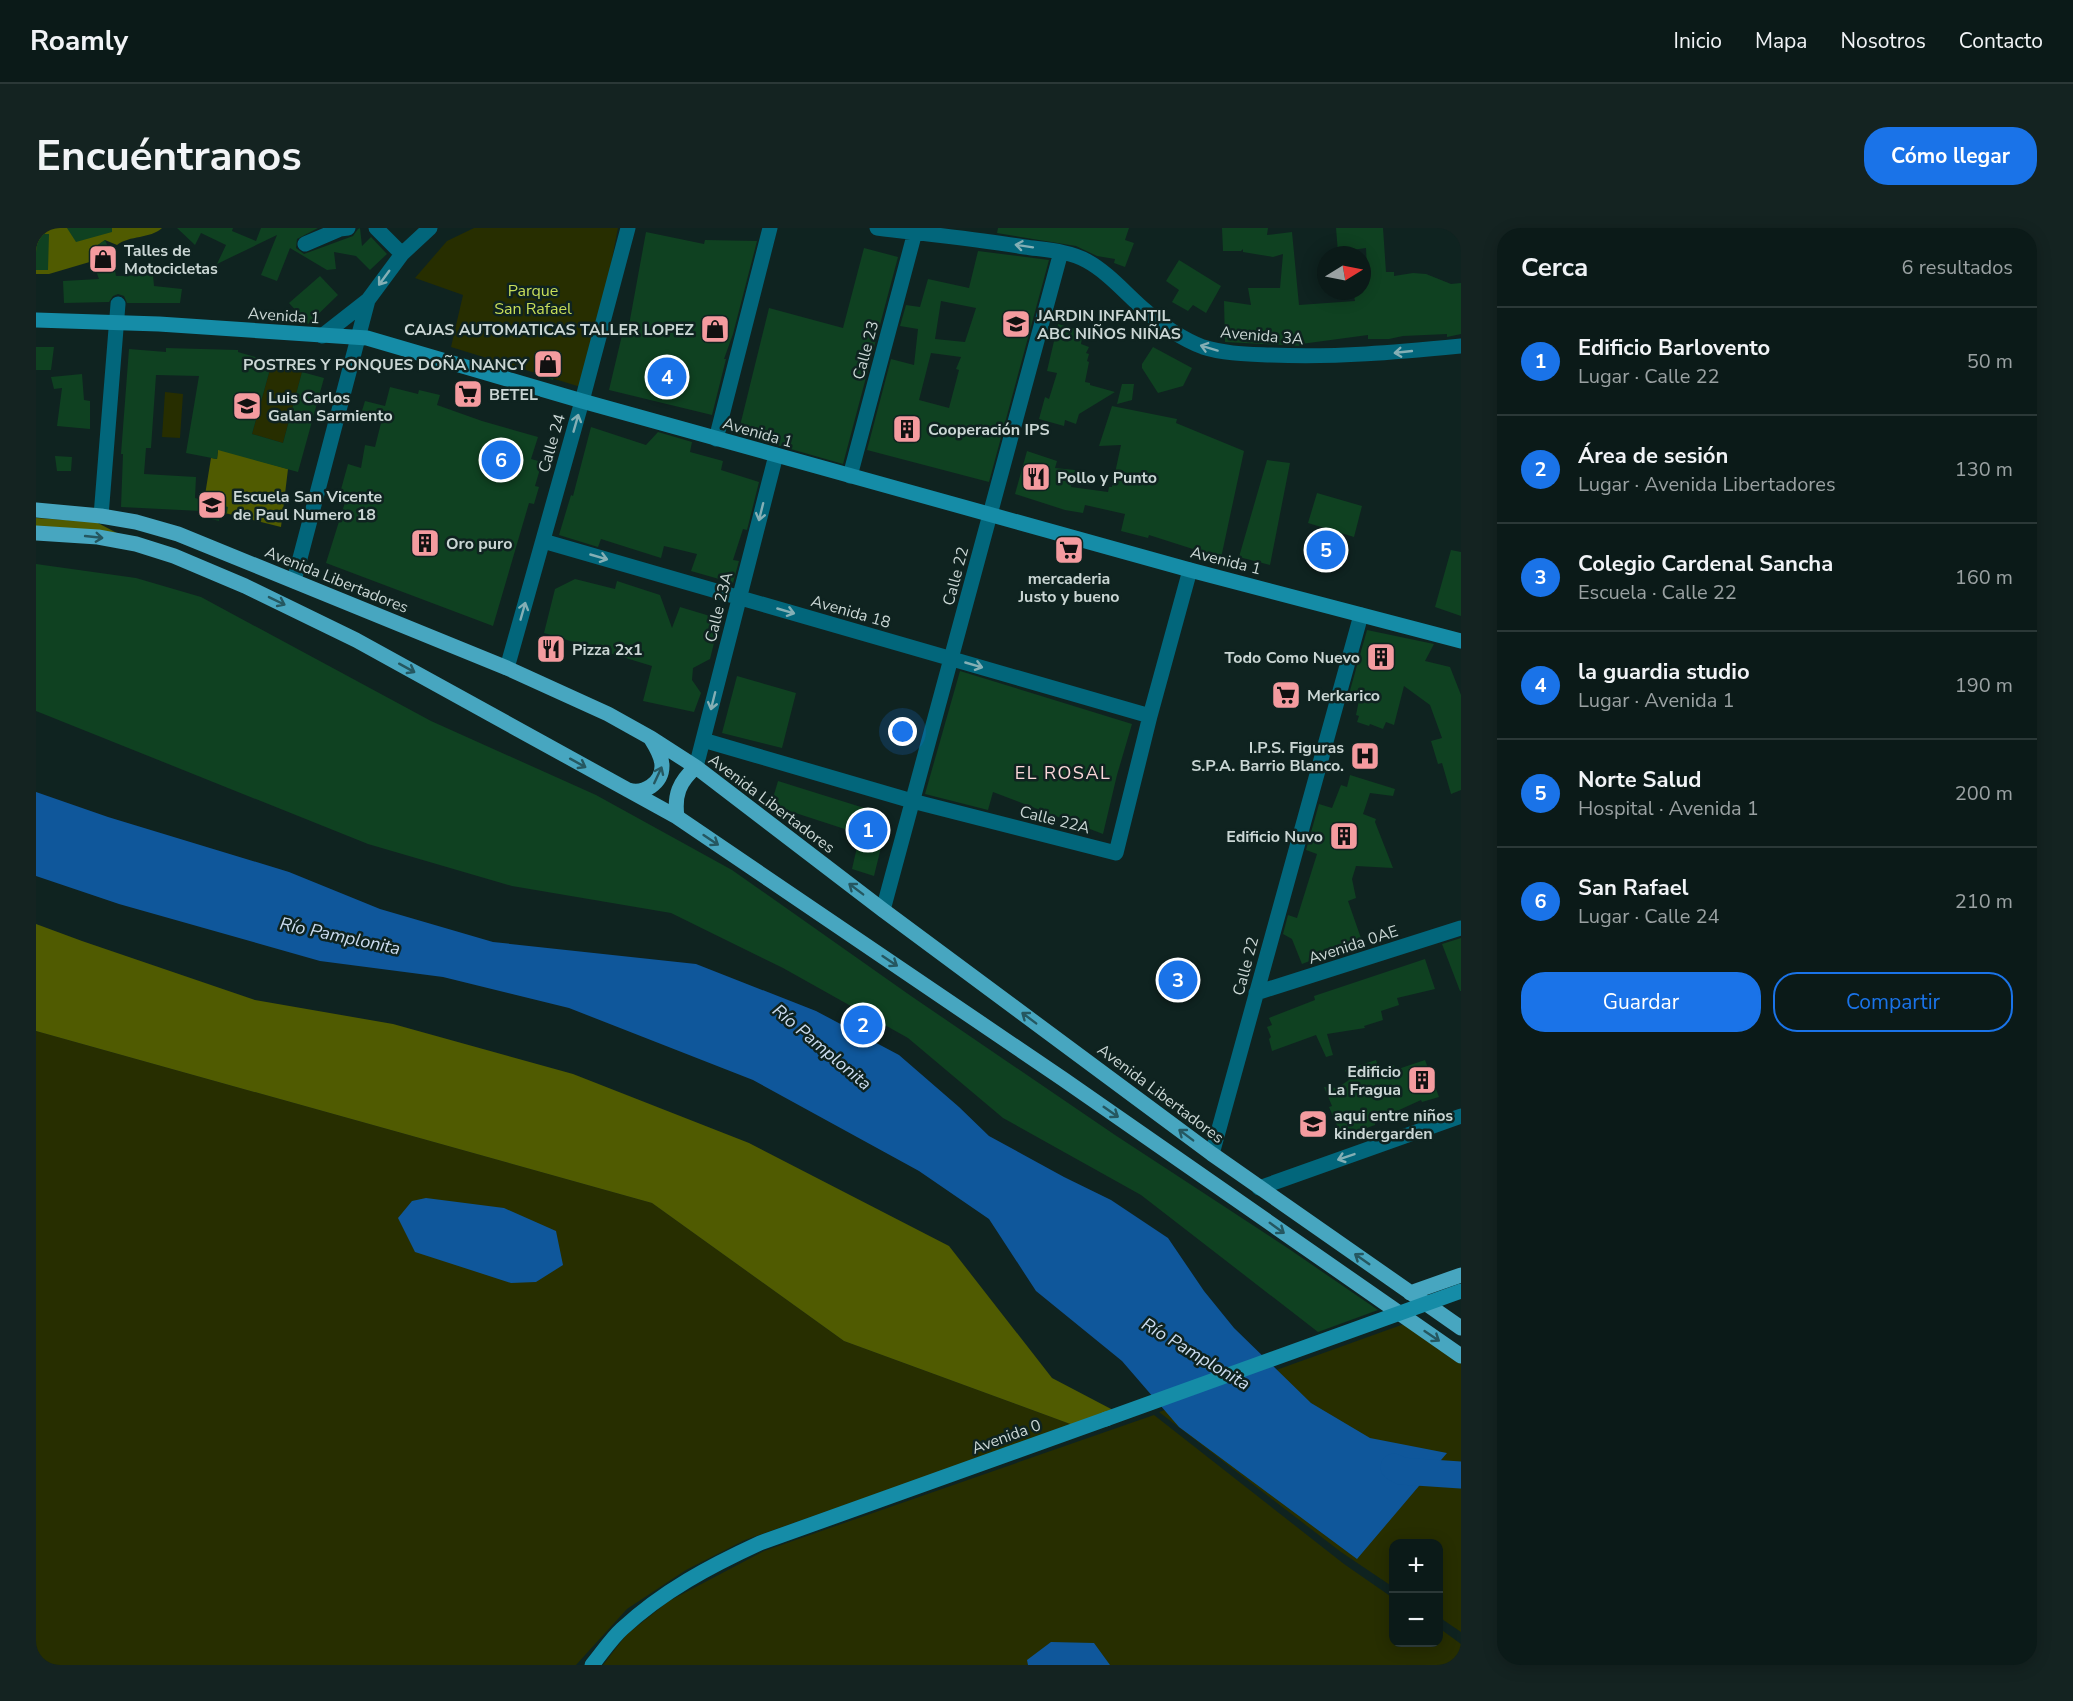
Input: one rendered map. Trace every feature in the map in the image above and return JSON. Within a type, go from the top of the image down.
[{"type":"main road","name":"Avenida Libertadores","points":[[36,510],[101,516],[136,522],[178,534],[507,668],[608,714],[651,738],[696,767],[883,910],[1212,1154],[1461,1328]]},
{"type":"main road","points":[[36,533],[98,537],[136,544],[174,556],[246,586],[356,640],[676,817],[986,1026],[1461,1356]]},
{"type":"main road","points":[[625,789],[639,791],[653,785],[657,780],[662,766],[651,738]]},
{"type":"main road","points":[[676,817],[675,803],[678,789],[685,777],[696,767]]},
{"type":"main road","points":[[1410,1293],[1461,1275]]},
{"type":"main road","points":[[1445,1317],[1461,1311]]},
{"type":"street","points":[[305,244],[340,229],[348,228]]},
{"type":"street","points":[[360,228],[377,229],[402,254]]},
{"type":"street","points":[[322,336],[368,300],[402,254],[430,228]]},
{"type":"street","name":"Calle 24","points":[[507,668],[628,228]]},
{"type":"street","points":[[716,439],[771,228]]},
{"type":"street","name":"Avenida 3A","points":[[877,228],[994,235],[1087,261],[1113,281],[1148,314],[1185,338],[1218,351],[1307,357],[1382,354],[1461,346]]},
{"type":"street","name":"Calle 23","points":[[850,476],[915,232]]},
{"type":"street","name":"Calle 22","points":[[883,910],[1061,252]]},
{"type":"street","points":[[294,581],[368,300]]},
{"type":"street","points":[[101,516],[118,304]]},
{"type":"street","name":"Avenida 1","points":[[36,320],[117,321],[359,337],[449,361],[582,402],[1460,643]]},
{"type":"street","name":"Calle 23A","points":[[696,767],[776,455]]},
{"type":"street","name":"Avenida 18","points":[[543,541],[1150,716]]},
{"type":"street","name":"Calle 22A","points":[[703,740],[912,801],[1116,853],[1190,570]]},
{"type":"street","name":"Calle 22","points":[[1212,1154],[1361,615]]},
{"type":"street","name":"Avenida 0AE","points":[[1256,993],[1461,928]]},
{"type":"street","points":[[1259,1188],[1461,1116]]},
{"type":"street","name":"Avenida 0","points":[[592,1665],[620,1630],[665,1594],[723,1560],[771,1539],[1461,1291]]},
{"type":"green space","points":[[36,228],[162,228],[152,234],[117,245],[105,240],[90,251],[93,261],[49,274],[36,274]]},
{"type":"green space","name":"Parque San Rafael","points":[[474,228],[618,228],[587,389],[451,347],[463,295],[415,278],[447,241]]},
{"type":"green space","points":[[272,362],[302,372],[283,443],[252,434]]},
{"type":"green space","points":[[165,392],[183,394],[180,438],[162,437]]},
{"type":"green space","points":[[218,449],[288,469],[281,527],[221,512],[204,501],[211,458],[217,459]]},
{"type":"green space","points":[[36,518],[96,522],[134,542],[36,533]]},
{"type":"green space","points":[[36,924],[255,1000],[393,1024],[573,1074],[749,1143],[949,1246],[1052,1378],[1113,1410],[1073,1425],[844,1341],[652,1203],[36,1031]]},
{"type":"green space","points":[[36,1031],[652,1203],[844,1341],[1073,1425],[745,1540],[686,1570],[627,1609],[576,1665],[36,1665]]},
{"type":"green space","points":[[1404,1324],[1461,1362],[1461,1632],[1443,1620],[1443,1539],[1389,1539],[1389,1584],[1341,1552],[1159,1412]]},
{"type":"green space","points":[[1154,1415],[1344,1564],[1389,1595],[1389,1647],[1443,1647],[1443,1631],[1461,1644],[1461,1665],[603,1665],[626,1635],[669,1601],[764,1551]]},
{"type":"water","points":[[36,792],[108,817],[289,872],[380,909],[493,942],[696,964],[816,1011],[899,1055],[989,1136],[1111,1200],[1168,1238],[1204,1291],[1234,1328],[1311,1403],[1370,1438],[1447,1453],[1357,1559],[1179,1427],[1122,1361],[1036,1291],[989,1219],[919,1171],[753,1080],[569,1008],[443,977],[320,961],[119,904],[36,876]]},
{"type":"water","points":[[426,1198],[504,1208],[556,1231],[563,1265],[536,1282],[511,1283],[415,1252],[398,1218],[412,1201]]},
{"type":"water","points":[[1051,1642],[1094,1643],[1110,1665],[1028,1665],[1027,1660]]},
{"type":"building","points":[[67,228],[112,228],[112,232],[76,242]]},
{"type":"building","points":[[177,228],[233,228],[232,231],[256,241],[261,228],[318,228],[297,239],[296,248],[304,254],[353,236],[360,228],[362,246],[371,237],[387,254],[370,270],[356,256],[334,252],[336,269],[327,270],[290,248],[277,281],[261,275],[277,235],[217,264],[226,245],[201,233],[195,245]]},
{"type":"building","points":[[998,228],[1129,228],[1125,240],[1134,243],[1125,267],[1114,263],[1115,259],[1097,256],[1076,246],[997,233]]},
{"type":"building","points":[[1222,228],[1268,228],[1267,235],[1292,232],[1299,305],[1371,300],[1371,246],[1338,246],[1336,228],[1383,228],[1386,272],[1394,272],[1394,276],[1413,273],[1426,274],[1451,284],[1461,283],[1461,334],[1447,337],[1447,334],[1403,336],[1389,339],[1368,339],[1368,335],[1301,344],[1301,346],[1225,342],[1224,301],[1251,305],[1248,288],[1280,288],[1283,254],[1273,257],[1243,252],[1243,249],[1223,251]]},
{"type":"building","points":[[646,232],[704,244],[705,240],[757,241],[733,334],[724,359],[726,359],[712,415],[609,390],[622,335],[627,336]]},
{"type":"building","points":[[36,234],[49,234],[48,270],[36,270]]},
{"type":"building","points":[[105,240],[113,258],[116,276],[153,275],[154,286],[182,289],[180,303],[127,303],[124,296],[118,294],[113,296],[109,302],[64,303],[63,281],[99,279],[89,251]]},
{"type":"building","points":[[864,248],[898,257],[843,464],[738,434],[769,308],[843,328]]},
{"type":"building","points":[[978,251],[1049,260],[989,482],[867,450],[891,359],[914,365],[918,329],[900,326],[906,305],[920,307],[928,279],[969,288]],"holes":[[[941,301],[976,308],[965,342],[935,339]],[[931,353],[961,357],[956,369],[959,370],[949,408],[919,400]]]},
{"type":"building","points":[[1179,260],[1221,286],[1206,313],[1193,305],[1188,311],[1172,302],[1179,290],[1166,281]]},
{"type":"building","points":[[320,276],[338,295],[308,324],[289,303]]},
{"type":"building","points":[[1058,324],[1083,331],[1081,344],[1089,347],[1086,353],[1089,354],[1087,361],[1089,362],[1085,382],[1115,392],[1079,414],[1076,424],[1065,420],[1064,426],[1039,419],[1045,397],[1049,399],[1057,373],[1047,371]]},
{"type":"building","points":[[36,347],[54,347],[51,370],[36,370]]},
{"type":"building","points":[[1153,347],[1192,368],[1183,386],[1158,393],[1142,368],[1142,364]]},
{"type":"building","points":[[166,348],[238,350],[238,352],[272,362],[252,434],[283,443],[302,372],[324,378],[298,472],[218,450],[217,459],[186,453],[199,376],[156,375],[151,448],[146,448],[144,474],[196,477],[195,498],[228,507],[227,513],[220,513],[219,521],[200,516],[201,511],[121,507],[123,454],[121,454],[129,349],[166,352]]},
{"type":"building","name":"POSTRES Y PONQUES DOÑA NANCY","points":[[542,350],[560,354],[553,380],[536,374]]},
{"type":"building","points":[[82,374],[84,400],[90,401],[90,429],[57,426],[62,388],[54,389],[51,377]]},
{"type":"building","points":[[1122,384],[1134,384],[1132,400],[1117,404]]},
{"type":"building","points":[[390,387],[418,394],[419,390],[440,395],[437,405],[538,437],[531,459],[542,462],[535,486],[539,487],[534,504],[529,503],[493,626],[326,563],[347,496],[340,493],[348,464],[361,468],[365,445],[375,447],[382,419],[361,414],[365,401],[385,406]]},
{"type":"building","points":[[1112,406],[1177,419],[1176,423],[1244,451],[1221,558],[1149,535],[1148,538],[1121,531],[1125,514],[1085,505],[1083,513],[1065,510],[1015,494],[1027,451],[1057,461],[1055,468],[1075,470],[1071,487],[1108,492],[1109,487],[1112,487],[1121,445],[1099,446]]},
{"type":"building","points":[[591,427],[646,445],[658,432],[692,442],[690,452],[723,461],[721,470],[759,482],[747,530],[743,529],[733,560],[739,561],[733,583],[691,571],[697,554],[664,546],[661,558],[601,539],[598,547],[559,535],[571,495],[573,496]]},
{"type":"building","points":[[55,456],[72,457],[71,471],[57,471]]},
{"type":"building","points":[[1267,460],[1290,463],[1270,565],[1239,557]]},
{"type":"building","points":[[1317,493],[1362,506],[1354,537],[1308,523]]},
{"type":"building","points":[[1451,550],[1461,552],[1461,616],[1435,607]]},
{"type":"building","points":[[36,564],[136,578],[201,597],[431,721],[596,795],[732,870],[1115,1135],[1378,1310],[1318,1332],[1141,1195],[1003,1118],[908,1038],[783,968],[671,913],[512,886],[368,844],[36,711]]},
{"type":"building","points":[[575,579],[615,589],[617,581],[660,595],[672,628],[680,607],[720,619],[710,659],[693,668],[692,680],[701,693],[694,712],[643,701],[652,666],[544,633],[555,589]]},
{"type":"building","points":[[1367,630],[1434,644],[1425,661],[1450,667],[1461,695],[1461,790],[1451,794],[1442,763],[1438,764],[1431,741],[1442,738],[1430,705],[1404,686],[1394,725],[1386,722],[1383,729],[1357,722],[1359,700],[1351,698],[1352,695],[1349,694]]},
{"type":"building","points":[[960,671],[1132,724],[1103,834],[993,792],[988,810],[925,794]]},
{"type":"building","points":[[737,676],[796,693],[782,748],[722,733]]},
{"type":"building","points":[[1350,775],[1395,789],[1393,796],[1370,793],[1363,814],[1376,819],[1375,822],[1393,868],[1356,866],[1352,879],[1356,898],[1348,901],[1363,944],[1342,955],[1340,949],[1302,964],[1292,939],[1283,934],[1288,915],[1297,918],[1317,854],[1306,850],[1319,804],[1332,808],[1341,785],[1347,787]]},
{"type":"building","points":[[778,781],[877,812],[874,823],[886,827],[874,876],[852,869],[860,834],[771,805]]},
{"type":"building","points":[[1461,938],[1461,991],[1460,991],[1442,944]]},
{"type":"building","points":[[1425,959],[1435,989],[1397,998],[1399,1005],[1381,1011],[1383,1020],[1364,1026],[1365,1028],[1327,1034],[1333,1055],[1326,1057],[1316,1035],[1272,1051],[1269,1039],[1271,1037],[1267,1027],[1272,1025],[1269,1018],[1315,1000],[1314,996]]},
{"type":"building","points":[[1376,1060],[1379,1071],[1394,1065],[1395,1070],[1425,1060],[1439,1097],[1422,1102],[1421,1100],[1375,1121],[1375,1125],[1342,1137],[1329,1107],[1332,1106],[1324,1087],[1337,1088],[1349,1080],[1345,1070]]},
{"type":"waterway","name":"Río Pamplonita","points":[[1394,1467],[1401,1471],[1461,1475]]},
{"type":"place","name":"Talles de Motocicletas","points":[[103,259]]},
{"type":"place","name":"JARDIN INFANTIL ABC NIÑOS NIÑAS","points":[[1016,324]]},
{"type":"place","name":"CAJAS AUTOMATICAS TALLER LOPEZ","points":[[715,329]]},
{"type":"place","name":"POSTRES Y PONQUES DOÑA NANCY","points":[[548,364]]},
{"type":"place","name":"la guardia studio","points":[[667,377]]},
{"type":"place","name":"BETEL","points":[[468,394]]},
{"type":"place","name":"Luis Carlos Galan Sarmiento","points":[[247,406]]},
{"type":"place","name":"Cooperación IPS","points":[[907,429]]},
{"type":"place","name":"San Rafael","points":[[501,460]]},
{"type":"place","name":"Pollo y Punto","points":[[1036,477]]},
{"type":"place","name":"Escuela San Vicente de Paul Numero 18","points":[[212,505]]},
{"type":"place","name":"Oro puro","points":[[425,543]]},
{"type":"place","name":"mercaderia Justo y bueno","points":[[1069,550]]},
{"type":"place","name":"Norte Salud","points":[[1326,550]]},
{"type":"place","name":"Pizza 2x1","points":[[551,649]]},
{"type":"place","name":"Todo Como Nuevo","points":[[1381,657]]},
{"type":"place","name":"Merkarico","points":[[1286,695]]},
{"type":"place","name":"I.P.S. Figuras S.P.A. Barrio Blanco.","points":[[1365,756]]},
{"type":"place","name":"Edificio Barlovento","points":[[868,830]]},
{"type":"place","name":"Edificio Nuvo","points":[[1344,836]]},
{"type":"place","name":"Colegio Cardenal Sancha","points":[[1178,980]]},
{"type":"place","name":"Área de sesión","points":[[863,1025]]},
{"type":"place","name":"Edificio La Fragua","points":[[1422,1080]]},
{"type":"place","name":"aqui entre niños kindergarden","points":[[1313,1124]]},
{"type":"district","name":"EL ROSAL","points":[[1063,773]]}]
